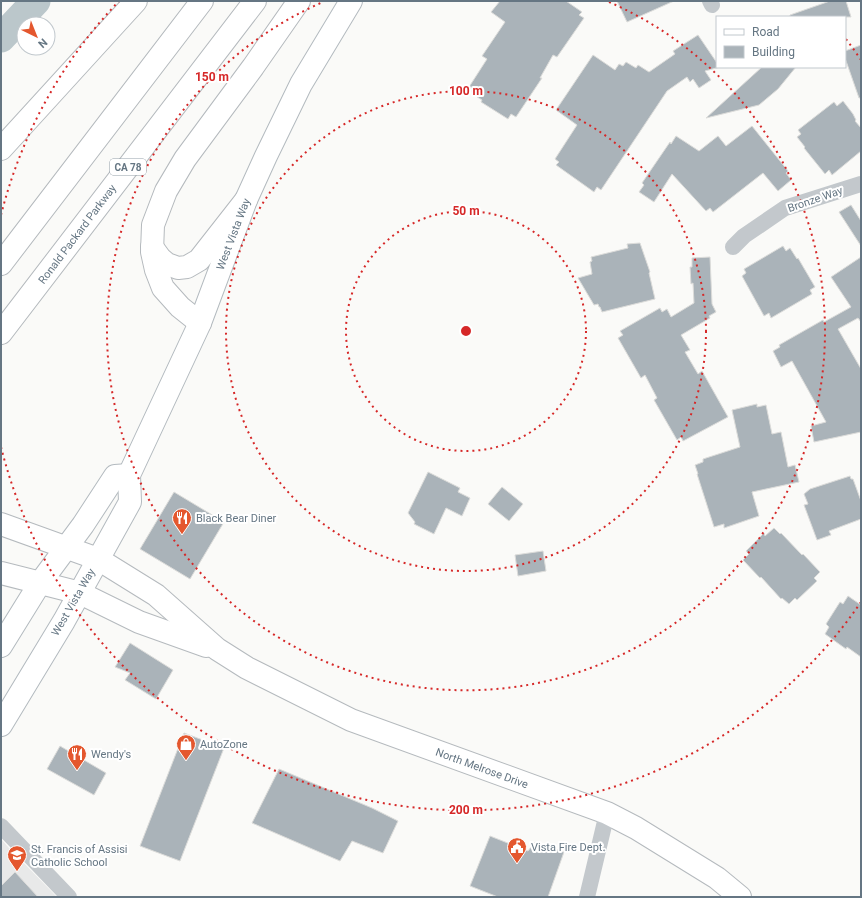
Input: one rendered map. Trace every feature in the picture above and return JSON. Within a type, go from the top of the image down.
[{"type":"main road","points":[[1,149],[136,1]]},
{"type":"main road","points":[[1,264],[202,1]]},
{"type":"main road","name":"Ronald Packard Parkway","points":[[1,333],[255,1]]},
{"type":"main road","points":[[200,323],[180,307],[163,288],[156,270],[152,252],[153,225],[166,191],[185,160],[299,1]]},
{"type":"main road","name":"West Vista Way","points":[[1,725],[80,592],[130,502],[129,475],[200,323],[246,200],[301,84],[351,1]]},
{"type":"main road","points":[[152,247],[160,258],[167,264],[178,268],[187,267],[199,260],[246,200]]},
{"type":"main road","points":[[1,646],[40,583],[84,525],[115,476],[129,475]]},
{"type":"main road","name":"North Melrose Drive","points":[[1,524],[98,559],[156,596],[217,649],[247,668],[351,720],[607,813],[636,828],[718,878],[740,897]]},
{"type":"main road","name":"North Melrose Drive","points":[[1,573],[80,592],[139,622],[217,649]]},
{"type":"street","name":"Bronze Way","points":[[733,247],[744,236],[785,208],[861,184]]},
{"type":"street","points":[[587,897],[607,813]]},
{"type":"street","points":[[1,826],[69,897]]},
{"type":"shaded area","name":"St. Francis of Assisi Catholic School","points":[[1,839],[9,848],[57,897],[1,897]]},
{"type":"building","points":[[500,1],[566,1],[582,12],[579,15],[584,18],[557,57],[553,55],[540,78],[542,78],[516,117],[511,114],[508,119],[481,102],[482,100],[471,93],[473,90],[469,87],[487,59],[482,56],[505,22],[491,12]]},
{"type":"building","points":[[617,1],[674,1],[627,22]]},
{"type":"building","points":[[830,1],[846,1],[851,17],[790,16]]},
{"type":"building","points":[[698,35],[716,62],[716,68],[705,71],[711,80],[699,88],[693,79],[690,82],[687,77],[667,91],[601,190],[597,187],[594,192],[556,165],[559,162],[555,159],[577,125],[556,110],[593,55],[615,70],[619,64],[623,66],[626,62],[636,68],[638,65],[649,72],[675,54],[673,51]]},
{"type":"building","points":[[861,45],[861,98],[859,98],[846,61],[846,51]]},
{"type":"building","points":[[761,68],[795,68],[778,89],[759,105],[706,118]]},
{"type":"building","points":[[843,101],[861,128],[861,151],[832,175],[829,170],[825,174],[797,137],[801,134],[798,130],[834,102],[837,106]]},
{"type":"building","points":[[752,126],[788,171],[786,173],[791,180],[778,191],[763,173],[713,212],[710,208],[706,211],[672,174],[654,202],[639,192],[644,185],[642,183],[670,142],[671,144],[676,136],[699,151],[718,136],[726,146]]},
{"type":"building","points":[[851,205],[861,221],[861,246],[839,212]]},
{"type":"building","points":[[640,243],[650,272],[655,299],[602,312],[598,304],[594,305],[578,278],[592,274],[590,262],[592,261],[591,257],[628,248],[627,244]]},
{"type":"building","points":[[783,246],[786,251],[790,248],[797,259],[798,258],[815,287],[810,290],[812,294],[771,318],[769,313],[764,316],[742,276],[746,273],[744,269]]},
{"type":"building","points":[[710,257],[712,304],[716,312],[709,316],[710,318],[681,335],[690,350],[685,352],[698,374],[702,371],[728,417],[683,441],[681,437],[677,440],[654,400],[657,398],[645,375],[641,378],[618,338],[623,335],[620,331],[660,308],[662,312],[667,309],[671,317],[694,303],[693,283],[691,284],[690,267],[692,267],[692,258]]},
{"type":"building","points":[[861,257],[861,322],[858,318],[838,329],[861,369],[861,432],[814,442],[811,426],[826,422],[792,361],[781,367],[773,351],[780,347],[779,345],[823,320],[824,322],[851,307],[831,277]]},
{"type":"building","points":[[757,404],[757,407],[766,405],[772,434],[781,432],[788,467],[795,465],[799,482],[752,492],[759,516],[724,528],[724,524],[714,527],[695,465],[703,462],[703,459],[740,447],[732,410]]},
{"type":"building","points":[[428,472],[460,488],[458,492],[470,498],[462,516],[446,508],[434,534],[414,524],[415,522],[408,513]]},
{"type":"building","points":[[850,476],[851,479],[853,479],[861,501],[861,519],[829,531],[831,535],[817,540],[804,505],[808,504],[804,494],[810,489]]},
{"type":"building","points":[[502,487],[523,504],[509,521],[488,504]]},
{"type":"building","name":"Black Bear Diner","points":[[174,492],[224,522],[190,579],[140,549]]},
{"type":"building","points":[[774,528],[780,534],[781,533],[802,555],[803,554],[820,572],[814,578],[817,581],[797,600],[795,598],[789,604],[782,598],[781,599],[743,560],[749,554],[746,551],[764,533],[765,536]]},
{"type":"building","points":[[543,551],[546,571],[518,576],[515,555]]},
{"type":"building","points":[[848,596],[861,605],[861,657],[847,647],[846,649],[825,634],[829,627],[826,624],[840,602],[843,604]]},
{"type":"building","points":[[130,643],[173,670],[156,699],[125,680],[130,673],[115,667]]},
{"type":"building","points":[[184,733],[224,748],[180,861],[140,846]]},
{"type":"building","name":"Wendy's","points":[[60,746],[106,773],[94,795],[47,769]]},
{"type":"building","points":[[279,769],[372,808],[398,821],[383,853],[352,841],[340,861],[252,823]]},
{"type":"building","points":[[490,836],[528,851],[535,842],[564,852],[548,897],[498,897],[470,886]]},
{"type":"building","points":[[15,872],[38,897],[1,897],[1,886]]},
{"type":"waterway","points":[[1,38],[36,1]]},
{"type":"place","name":"Black Bear Diner","points":[[182,535]]},
{"type":"place","name":"AutoZone","points":[[186,761]]},
{"type":"place","name":"Wendy's","points":[[77,771]]},
{"type":"place","name":"Vista Fire Dept.","points":[[517,864]]},
{"type":"place","name":"St. Francis of Assisi Catholic School","points":[[17,872]]}]
